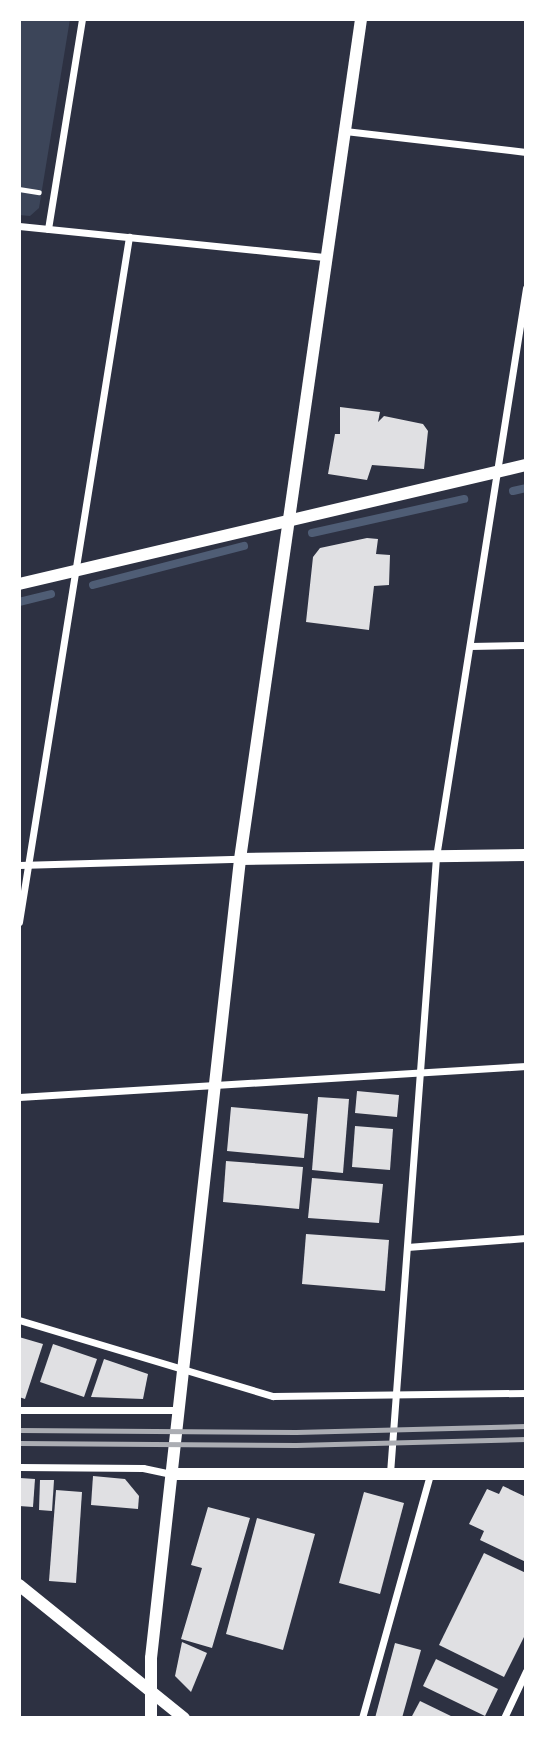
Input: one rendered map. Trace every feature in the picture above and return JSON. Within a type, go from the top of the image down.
[{"type":"street","points":[[48,229],[82,19]]},
{"type":"street","points":[[151,1718],[151,1658],[240,859],[361,19]]},
{"type":"street","points":[[345,131],[526,152]]},
{"type":"street","points":[[19,226],[326,257]]},
{"type":"street","points":[[19,922],[79,571],[129,237]]},
{"type":"street","points":[[390,1474],[436,857],[526,288]]},
{"type":"street","points":[[19,584],[526,465]]},
{"type":"street","points":[[470,646],[526,645]]},
{"type":"street","points":[[19,864],[526,855]]},
{"type":"street","points":[[19,1097],[526,1066]]},
{"type":"street","points":[[407,1247],[526,1238]]},
{"type":"street","points":[[19,1320],[273,1396],[396,1397],[526,1393]]},
{"type":"street","points":[[19,1410],[179,1410]]},
{"type":"street","points":[[19,1467],[143,1468],[173,1474],[526,1474]]},
{"type":"street","points":[[362,1718],[431,1473]]},
{"type":"street","points":[[19,1585],[184,1718]]},
{"type":"street","points":[[504,1718],[526,1671]]},
{"type":"shaded area","points":[[19,19],[70,19],[39,208],[30,216],[19,215]]},
{"type":"building","points":[[340,407],[380,412],[378,422],[384,416],[423,424],[428,431],[424,469],[372,465],[367,480],[328,474],[335,434],[340,434]]},
{"type":"building","points":[[367,538],[378,539],[376,554],[390,555],[389,585],[374,586],[369,630],[306,622],[313,557],[320,548]]},
{"type":"building","points":[[357,1091],[399,1095],[397,1117],[355,1113]]},
{"type":"building","points":[[318,1097],[349,1099],[343,1173],[312,1170]]},
{"type":"building","points":[[231,1107],[308,1114],[304,1158],[227,1151]]},
{"type":"building","points":[[355,1126],[393,1129],[390,1170],[352,1167]]},
{"type":"building","points":[[226,1161],[303,1167],[299,1209],[223,1202]]},
{"type":"building","points":[[312,1178],[383,1184],[379,1223],[308,1218]]},
{"type":"building","points":[[306,1234],[389,1240],[385,1291],[302,1284]]},
{"type":"building","points":[[19,1337],[43,1344],[25,1399],[19,1397]]},
{"type":"building","points":[[53,1344],[97,1359],[84,1397],[40,1382]]},
{"type":"building","points":[[104,1359],[148,1374],[143,1399],[91,1397]]},
{"type":"building","points":[[93,1476],[125,1479],[139,1496],[138,1509],[91,1505]]},
{"type":"building","points":[[20,1478],[35,1479],[33,1507],[19,1506]]},
{"type":"building","points":[[40,1480],[54,1480],[52,1511],[39,1510]]},
{"type":"building","points":[[503,1486],[526,1497],[526,1562],[480,1540],[484,1531],[469,1524],[487,1489],[499,1494]]},
{"type":"building","points":[[56,1490],[82,1492],[76,1583],[49,1581]]},
{"type":"building","points":[[364,1492],[404,1503],[380,1594],[339,1583]]},
{"type":"building","points":[[208,1507],[250,1518],[212,1648],[181,1639],[202,1568],[191,1565]]},
{"type":"building","points":[[257,1518],[315,1534],[283,1650],[226,1634]]},
{"type":"building","points":[[484,1553],[526,1573],[526,1633],[504,1677],[439,1645]]},
{"type":"building","points":[[182,1642],[207,1653],[191,1692],[175,1676]]},
{"type":"building","points":[[395,1643],[421,1650],[402,1718],[375,1718]]},
{"type":"building","points":[[436,1659],[498,1689],[485,1716],[423,1686]]},
{"type":"building","points":[[420,1701],[455,1718],[411,1718]]},
{"type":"waterway","points":[[513,491],[526,488]]},
{"type":"waterway","points":[[312,533],[464,499]]},
{"type":"waterway","points":[[93,585],[244,546]]},
{"type":"waterway","points":[[19,602],[51,594]]},
{"type":"railway","points":[[19,1430],[296,1432],[526,1426]]},
{"type":"railway","points":[[19,1443],[296,1445],[526,1439]]}]
